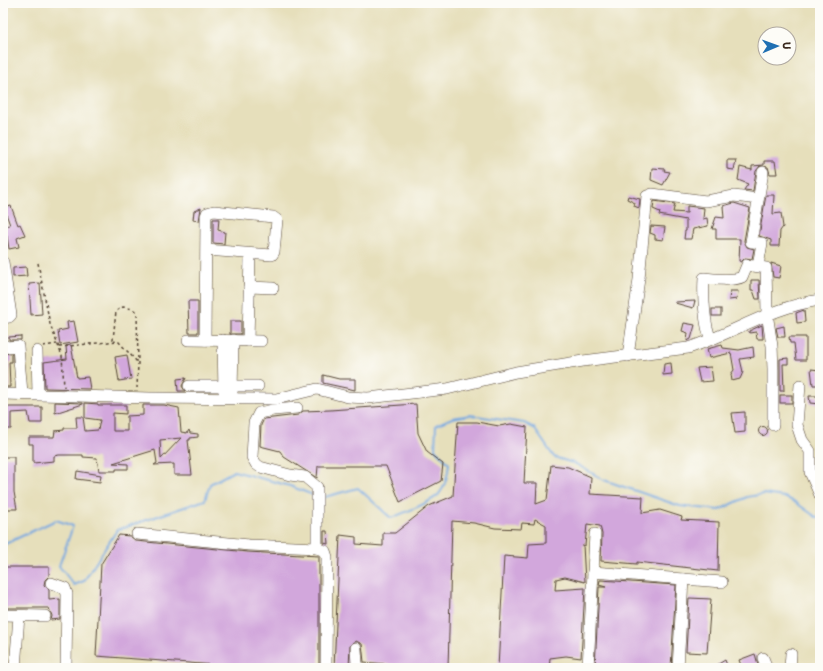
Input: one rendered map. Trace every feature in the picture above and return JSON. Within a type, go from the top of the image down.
[{"type":"street","points":[[758,266],[762,243],[751,242],[763,172]]},
{"type":"street","points":[[628,356],[639,279],[647,196],[652,194],[706,201],[734,196],[758,199]]},
{"type":"street","points":[[205,340],[206,216],[210,211],[276,218],[278,223],[273,254],[250,254],[206,250]]},
{"type":"street","points":[[248,341],[250,254]]},
{"type":"street","points":[[3,262],[11,315],[3,318]]},
{"type":"street","points":[[711,339],[706,328],[705,301],[702,297],[704,278],[720,280],[730,278],[739,279],[742,277],[747,266],[764,267],[767,270],[767,313],[772,354],[772,425]]},
{"type":"street","points":[[249,287],[273,288]]},
{"type":"street","points":[[3,394],[138,398],[282,399],[317,389],[348,397],[368,398],[447,389],[516,372],[688,348],[767,313],[789,306],[820,300]]},
{"type":"street","points":[[188,340],[261,341]]},
{"type":"street","points":[[228,340],[228,399]]},
{"type":"street","points":[[3,344],[6,347],[18,346],[22,394]]},
{"type":"street","points":[[36,351],[38,394]]},
{"type":"street","points":[[800,385],[797,425],[802,440],[810,452],[810,472],[820,495]]},
{"type":"street","points":[[189,386],[258,386]]},
{"type":"street","points":[[297,408],[259,413],[254,422],[252,457],[260,467],[290,475],[305,477],[316,487],[318,497],[316,548]]},
{"type":"street","points":[[137,534],[249,545],[316,548],[325,551],[327,558],[326,668]]},
{"type":"street","points":[[588,668],[595,534]]},
{"type":"street","points":[[593,572],[722,582]]},
{"type":"street","points":[[678,668],[683,579]]},
{"type":"street","points":[[51,583],[65,588],[67,594],[66,668]]},
{"type":"street","points":[[3,615],[45,616]]},
{"type":"street","points":[[15,668],[19,616]]},
{"type":"street","points":[[356,648],[357,664],[360,668]]},
{"type":"street","points":[[790,668],[791,654]]},
{"type":"path","points":[[38,263],[47,314],[62,356],[65,395]]},
{"type":"path","points":[[113,340],[116,312],[122,307],[133,309],[137,313],[138,363],[136,378],[138,398]]},
{"type":"path","points":[[59,347],[113,340],[118,341],[138,363]]},
{"type":"path","points":[[36,351],[41,347],[57,344]]},
{"type":"building","points":[[727,160],[736,160],[734,170],[727,169]]},
{"type":"building","points":[[764,161],[775,161],[777,174],[770,174],[768,167],[760,166],[756,171],[753,191],[744,190],[748,184],[738,180],[740,167],[752,170],[752,166],[764,165]]},
{"type":"building","points":[[652,168],[665,169],[664,171],[670,172],[663,185],[651,180]]},
{"type":"building","points":[[766,195],[774,195],[773,214],[781,213],[783,227],[780,231],[779,246],[771,246],[771,240],[759,236]]},
{"type":"building","points":[[628,196],[640,199],[639,208],[634,206],[635,203],[627,199]]},
{"type":"building","points":[[654,201],[675,204],[673,212],[687,213],[687,206],[704,208],[703,219],[707,218],[708,226],[693,229],[691,239],[684,239],[686,220],[659,215],[660,212],[653,209]]},
{"type":"building","points":[[734,203],[750,208],[744,241],[747,247],[754,249],[752,259],[745,258],[741,262],[739,261],[740,239],[716,239],[716,229],[712,229],[716,217],[724,218],[723,206]]},
{"type":"building","points":[[11,206],[18,225],[20,224],[25,235],[17,238],[19,247],[9,249],[7,236],[3,236],[3,226],[10,225],[4,208]]},
{"type":"building","points":[[201,208],[199,221],[193,220],[194,211]]},
{"type":"building","points":[[213,219],[219,219],[218,230],[225,232],[224,244],[213,243]]},
{"type":"building","points":[[651,226],[665,227],[663,240],[655,239],[655,235],[650,233]]},
{"type":"building","points":[[771,263],[781,266],[779,278],[773,277]]},
{"type":"building","points":[[26,267],[27,276],[13,277],[13,268]]},
{"type":"building","points":[[751,280],[759,280],[760,299],[756,299],[753,290],[751,290]]},
{"type":"building","points":[[40,283],[42,314],[31,315],[29,284]]},
{"type":"building","points":[[730,291],[738,291],[737,299],[729,300]]},
{"type":"building","points":[[188,301],[198,301],[198,333],[189,333]]},
{"type":"building","points":[[695,301],[693,308],[675,303],[675,302]]},
{"type":"building","points":[[712,309],[721,309],[721,316],[712,316]]},
{"type":"building","points":[[804,310],[805,322],[797,323],[796,313]]},
{"type":"building","points":[[74,321],[78,342],[60,345],[58,331],[68,329],[67,322]]},
{"type":"building","points":[[230,321],[241,321],[241,334],[230,334]]},
{"type":"building","points":[[684,323],[695,325],[691,339],[687,341],[688,333],[682,331]]},
{"type":"building","points":[[762,325],[763,339],[757,339],[756,332],[749,333],[749,331]]},
{"type":"building","points":[[784,326],[785,337],[778,337],[776,328]]},
{"type":"building","points":[[21,336],[21,340],[9,340],[9,337]]},
{"type":"building","points":[[789,337],[806,337],[806,360],[796,360],[794,343],[790,343]]},
{"type":"building","points":[[71,345],[77,378],[88,377],[90,389],[45,388],[44,362],[67,359],[66,346]]},
{"type":"building","points":[[722,345],[723,348],[739,350],[753,347],[754,357],[740,359],[743,372],[740,379],[732,381],[731,374],[734,370],[731,353],[709,358],[707,349]]},
{"type":"building","points":[[3,353],[12,354],[12,362],[9,362],[10,387],[3,387]]},
{"type":"building","points":[[127,355],[131,379],[119,381],[115,357]]},
{"type":"building","points":[[788,358],[788,364],[783,364],[784,391],[780,391],[780,359]]},
{"type":"building","points":[[671,363],[672,374],[663,375],[664,364]]},
{"type":"building","points":[[711,367],[713,381],[700,382],[697,368]]},
{"type":"building","points":[[811,369],[820,370],[819,385],[813,385]]},
{"type":"building","points":[[323,375],[339,379],[355,379],[355,390],[323,383]]},
{"type":"building","points":[[186,378],[182,386],[185,391],[178,391],[177,379]]},
{"type":"building","points":[[780,395],[792,395],[792,403],[780,403]]},
{"type":"building","points":[[809,396],[818,396],[819,404],[810,403]]},
{"type":"building","points":[[55,402],[83,403],[83,404],[55,413]]},
{"type":"building","points":[[85,403],[98,405],[126,405],[126,414],[113,413],[113,431],[127,431],[127,416],[143,415],[143,405],[164,405],[179,408],[181,432],[187,433],[189,430],[190,433],[198,434],[198,437],[190,438],[190,440],[188,440],[192,475],[174,475],[174,464],[154,465],[157,463],[155,450],[113,463],[128,464],[128,469],[116,469],[116,471],[99,471],[97,458],[83,457],[83,455],[59,455],[54,456],[54,461],[33,463],[33,444],[29,444],[29,437],[54,437],[55,431],[64,430],[64,428],[77,428],[76,417],[83,417],[85,431],[98,430],[100,420],[85,418]],"holes":[[[181,438],[161,459],[160,440]]]},
{"type":"building","points":[[416,404],[418,433],[427,452],[443,464],[441,481],[400,502],[386,466],[318,466],[317,478],[284,457],[280,451],[260,446],[261,425],[264,419],[298,415],[303,411]]},
{"type":"building","points":[[3,407],[42,407],[42,423],[30,423],[28,412],[11,413],[11,429],[3,429]]},
{"type":"building","points":[[745,412],[745,432],[735,433],[732,413]]},
{"type":"building","points":[[458,422],[477,422],[499,426],[511,424],[527,427],[524,483],[537,483],[536,504],[547,500],[551,465],[568,467],[591,477],[590,494],[643,497],[642,513],[660,510],[682,517],[681,520],[719,522],[718,571],[637,562],[637,564],[601,561],[602,534],[600,526],[587,524],[585,546],[583,545],[585,582],[565,577],[556,579],[555,590],[585,588],[581,658],[566,656],[550,658],[549,668],[498,668],[504,556],[528,558],[529,544],[546,543],[546,525],[535,519],[534,524],[522,523],[521,529],[495,528],[474,523],[452,521],[448,668],[427,668],[364,662],[362,644],[356,641],[350,645],[349,668],[334,668],[340,535],[356,537],[356,544],[383,546],[383,533],[395,533],[429,506],[453,496]]},
{"type":"building","points":[[763,426],[768,431],[763,436],[758,431]]},
{"type":"building","points":[[3,457],[14,457],[14,492],[17,509],[3,509]]},
{"type":"building","points":[[77,471],[101,475],[100,482],[76,479]]},
{"type":"building","points":[[324,531],[327,531],[328,544],[324,543]]},
{"type":"building","points":[[119,535],[130,536],[136,541],[248,552],[319,556],[319,668],[255,668],[96,656],[101,564]]},
{"type":"building","points":[[3,567],[49,567],[49,576],[45,580],[44,585],[49,590],[49,600],[60,599],[60,619],[51,620],[52,616],[49,608],[3,608]]},
{"type":"building","points":[[600,580],[676,585],[671,668],[595,668],[599,587],[606,587],[599,585]]},
{"type":"building","points":[[689,598],[711,599],[707,653],[686,652]]},
{"type":"building","points":[[755,654],[759,668],[742,668],[739,660]]},
{"type":"building","points":[[725,660],[728,668],[712,668]]},
{"type":"waterway","points":[[321,498],[358,488],[391,518],[430,501],[439,494],[445,484],[449,464],[435,449],[436,425],[452,418],[470,415],[524,423],[534,428],[554,457],[576,464],[604,480],[680,506],[719,510],[747,497],[764,494],[784,497],[795,502],[816,517],[820,517]]},
{"type":"waterway","points":[[3,545],[56,520],[73,526],[59,566],[74,585],[84,581],[117,530],[205,500],[210,484],[234,471],[290,486],[313,495]]}]
